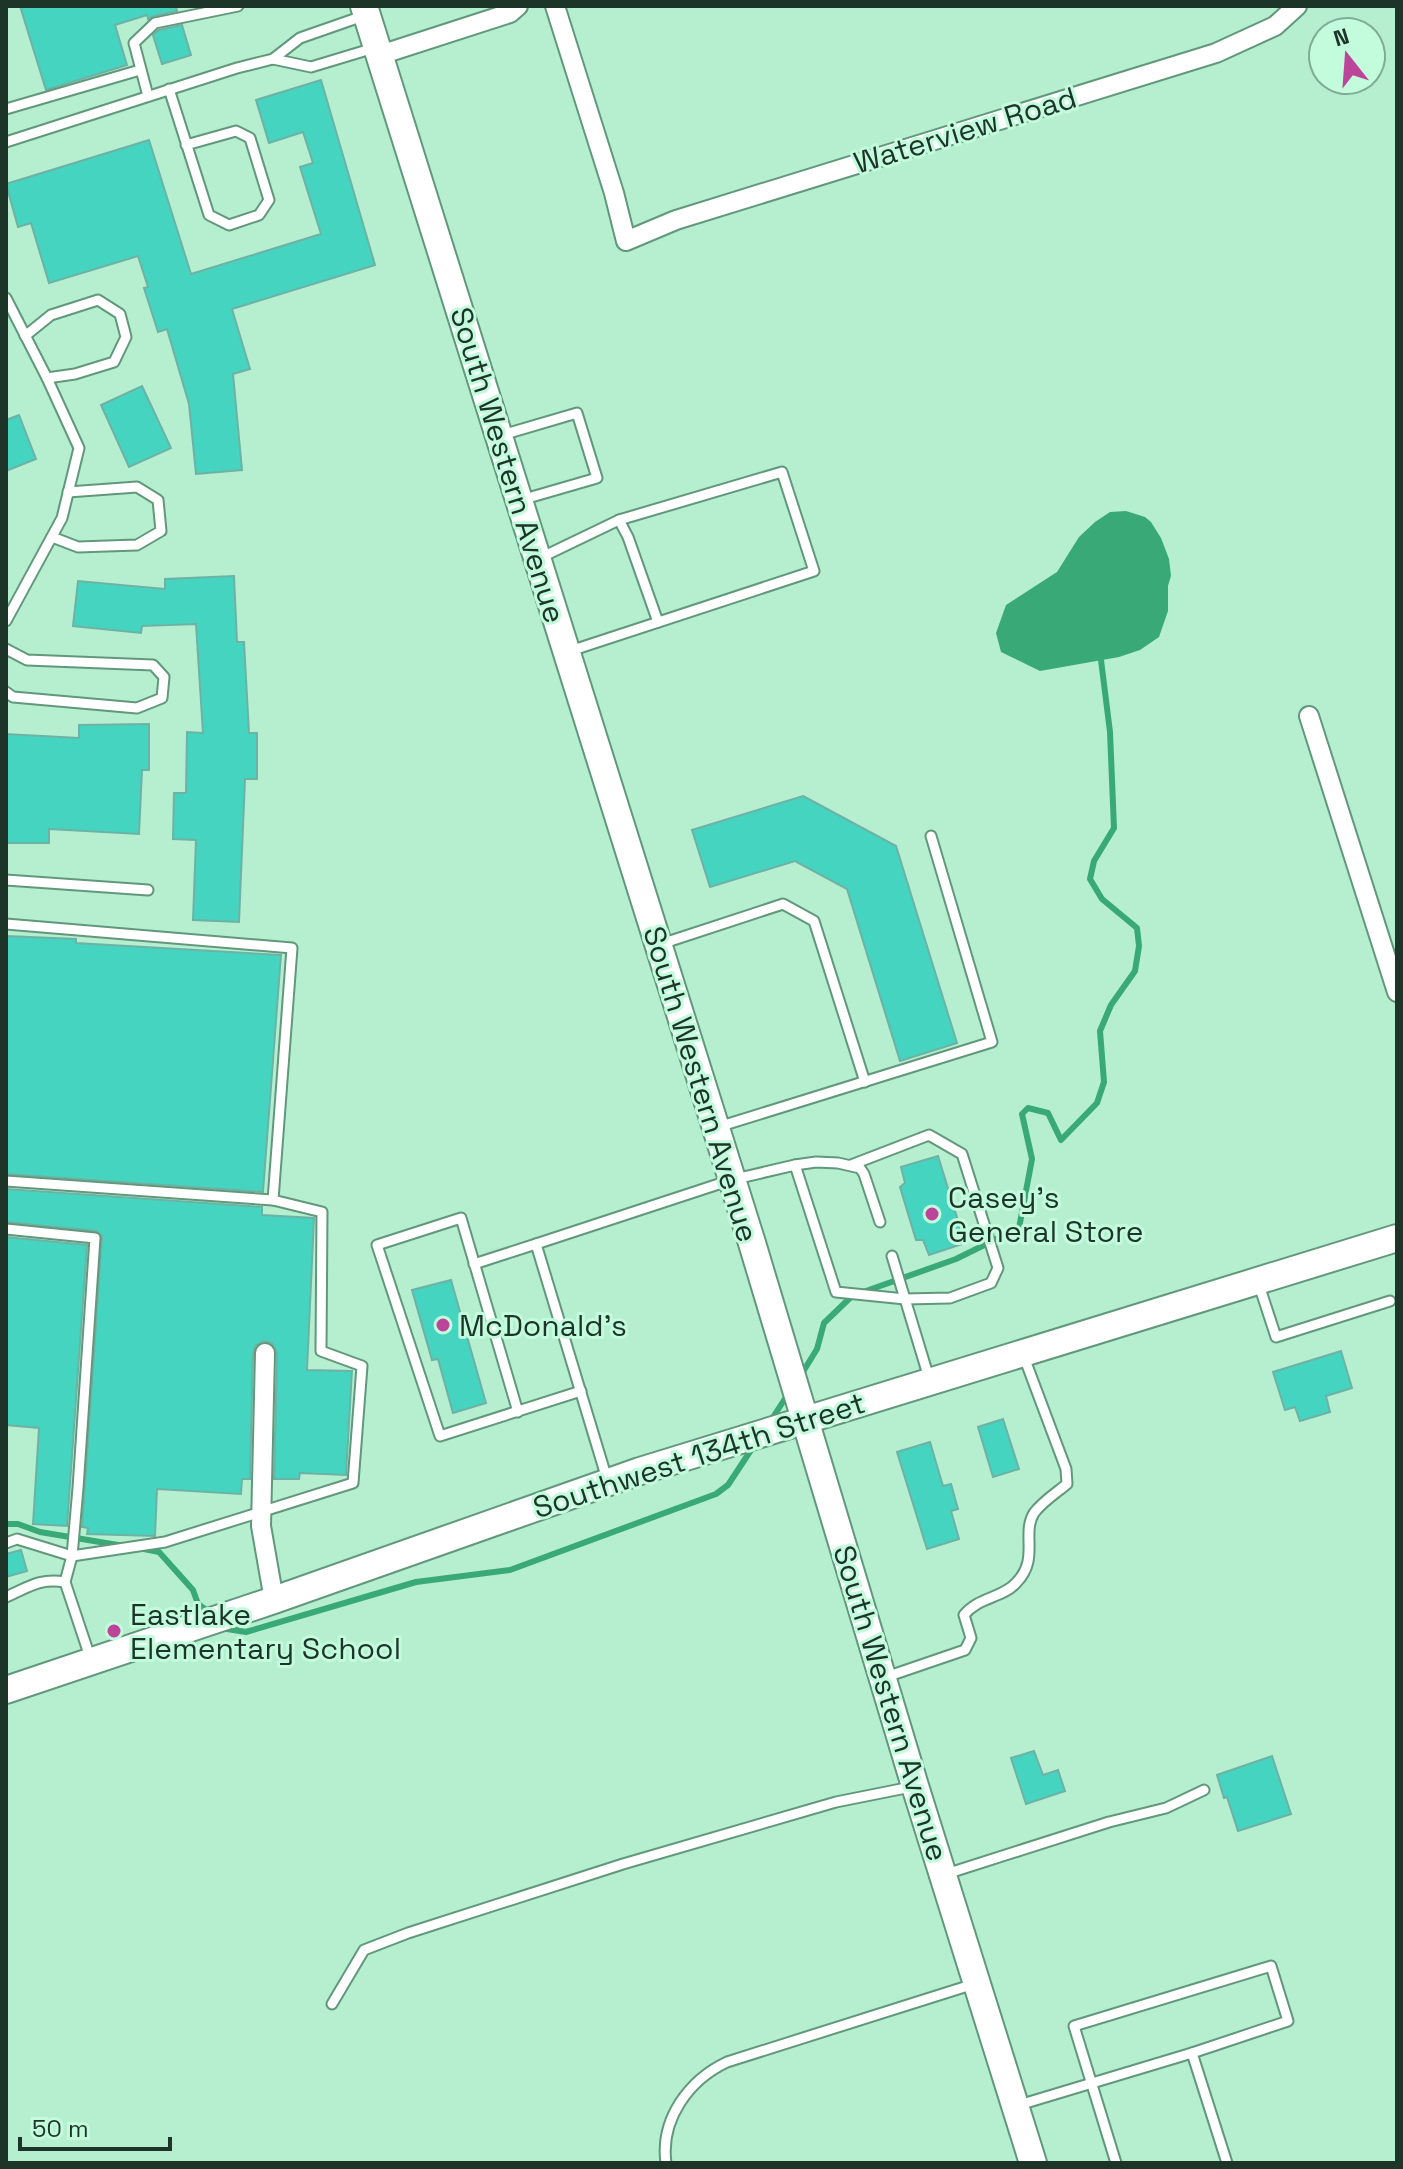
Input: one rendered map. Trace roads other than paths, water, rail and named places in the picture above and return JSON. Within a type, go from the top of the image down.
[{"type":"main road","name":"South Western Avenue","points":[[367,9],[806,1419],[915,1786],[1033,2163]]},
{"type":"main road","name":"Southwest 134th Street","points":[[6,1690],[274,1600],[608,1482],[1397,1238]]},
{"type":"street","points":[[378,51],[510,13],[518,6]]},
{"type":"street","name":"Waterview Road","points":[[555,6],[626,241],[676,220],[1216,53],[1275,26],[1297,6]]},
{"type":"street","points":[[1309,716],[1397,992]]},
{"type":"street","points":[[265,1353],[261,1526],[274,1600]]},
{"type":"lane","points":[[148,96],[134,43],[155,23],[238,6]]},
{"type":"lane","points":[[6,142],[273,59],[300,38],[367,9]]},
{"type":"lane","points":[[273,59],[311,67],[378,51]]},
{"type":"lane","points":[[6,109],[140,70]]},
{"type":"lane","points":[[169,89],[186,145],[209,215],[229,225],[259,215],[269,200],[250,138],[236,131],[186,145]]},
{"type":"lane","points":[[6,298],[79,448],[62,518],[6,621]]},
{"type":"lane","points":[[25,336],[51,315],[98,300],[120,314],[126,337],[114,362],[75,374],[47,378]]},
{"type":"lane","points":[[499,436],[577,413],[597,478],[519,501]]},
{"type":"lane","points":[[537,560],[619,520],[782,472],[814,571],[566,653]]},
{"type":"lane","points":[[52,537],[78,547],[137,545],[161,531],[158,500],[137,487],[68,492]]},
{"type":"lane","points":[[619,520],[658,622]]},
{"type":"lane","points":[[6,649],[27,660],[153,665],[164,677],[162,698],[137,708],[13,697],[6,692]]},
{"type":"lane","points":[[715,1128],[992,1042],[931,836]]},
{"type":"lane","points":[[6,880],[148,890]]},
{"type":"lane","points":[[658,945],[783,904],[814,921],[865,1082]]},
{"type":"lane","points":[[6,924],[292,948],[273,1200]]},
{"type":"lane","points":[[795,1165],[836,1292],[905,1299],[950,1298],[991,1283],[998,1268],[962,1154],[929,1135],[851,1165]]},
{"type":"lane","points":[[474,1264],[731,1180],[816,1162],[860,1168],[880,1222]]},
{"type":"lane","points":[[6,1181],[273,1200],[322,1212],[321,1351],[362,1366],[353,1483],[165,1542],[72,1556],[17,1539],[6,1543]]},
{"type":"lane","points":[[518,1412],[461,1218],[377,1245],[440,1436],[518,1412],[581,1391]]},
{"type":"lane","points":[[6,1229],[95,1238],[72,1556],[65,1582],[91,1660]]},
{"type":"lane","points":[[536,1244],[608,1482]]},
{"type":"lane","points":[[892,1256],[930,1381]]},
{"type":"lane","points":[[1258,1282],[1276,1337],[1390,1301]]},
{"type":"lane","points":[[883,1678],[965,1650],[971,1638],[964,1615],[971,1606],[1015,1585],[1029,1564],[1033,1514],[1067,1484],[1066,1469],[1023,1353]]},
{"type":"lane","points":[[6,1597],[36,1582],[49,1579],[65,1582]]},
{"type":"lane","points":[[332,2004],[364,1950],[408,1933],[805,1810],[915,1786]]},
{"type":"lane","points":[[943,1875],[1109,1822],[1166,1808],[1204,1790]]},
{"type":"lane","points":[[1016,2106],[1092,2083],[1192,2053],[1288,2021],[1271,1966],[1074,2026],[1092,2083],[1116,2163]]},
{"type":"lane","points":[[666,2163],[671,2122],[686,2093],[708,2071],[742,2057],[977,1983]]},
{"type":"lane","points":[[1192,2053],[1227,2163]]},
{"type":"waterway","points":[[801,1375],[817,1349],[824,1323],[852,1296],[956,1259],[1019,1228],[1032,1159],[1022,1114],[1028,1108],[1048,1113],[1061,1140],[1097,1103],[1104,1082],[1100,1031],[1111,1005],[1135,971],[1139,946],[1137,928],[1102,899],[1090,879],[1094,861],[1114,828],[1110,732],[1101,660]]},
{"type":"waterway","points":[[770,1422],[788,1394]]},
{"type":"waterway","points":[[221,1628],[246,1632],[416,1582],[510,1570],[716,1494],[728,1485],[755,1444]]},
{"type":"waterway","points":[[6,1524],[124,1546]]},
{"type":"waterway","points":[[139,1548],[159,1552],[193,1590],[198,1604],[209,1612]]},
{"type":"place","name":"Casey's General Store","points":[[932,1214]]},
{"type":"place","name":"McDonald's","points":[[443,1325]]},
{"type":"place","name":"Eastlake Elementary School","points":[[114,1631]]}]
